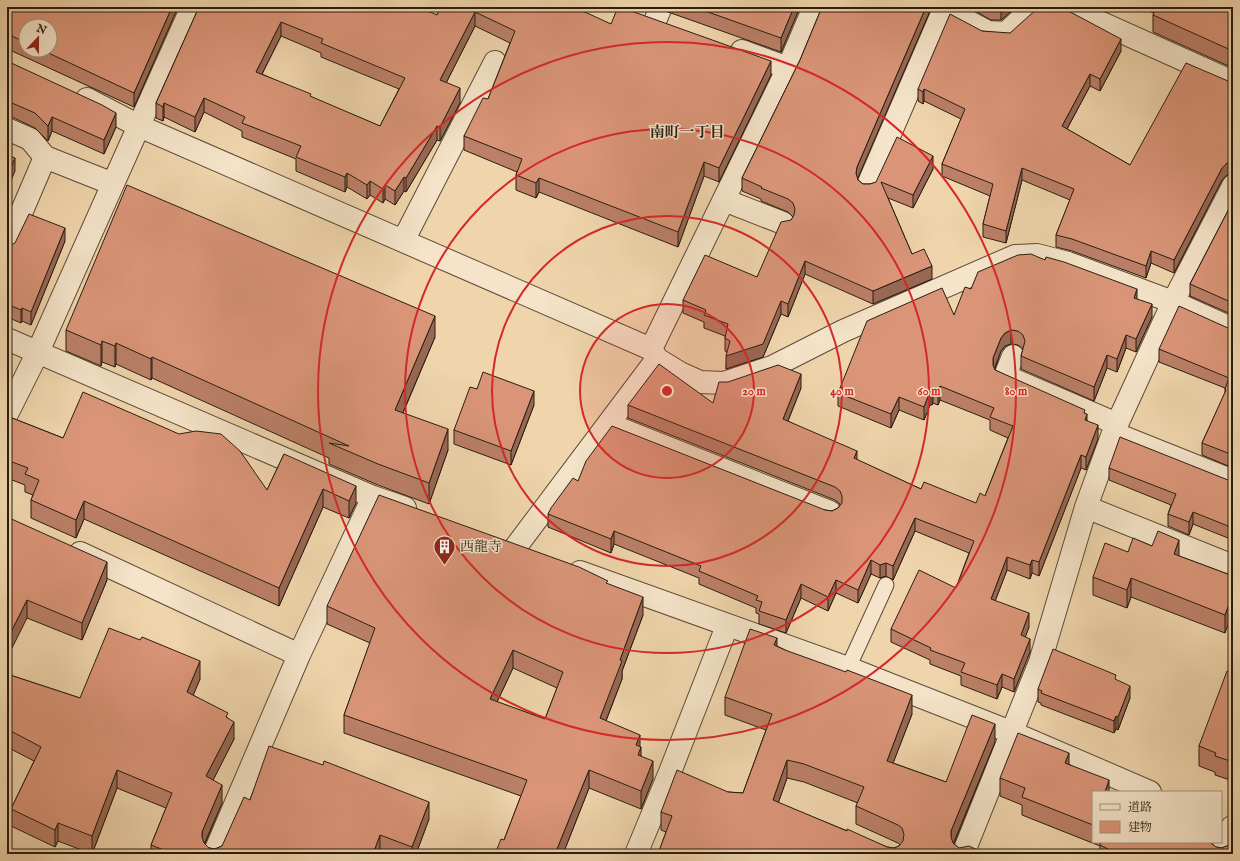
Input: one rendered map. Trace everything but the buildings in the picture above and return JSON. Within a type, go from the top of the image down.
[{"type":"street","points":[[7,414],[37,354],[192,7]]},
{"type":"street","points":[[515,548],[608,424],[654,354],[724,200],[788,68],[814,7]]},
{"type":"street","points":[[868,185],[942,8],[988,32],[1006,33],[1034,7]]},
{"type":"street","points":[[1066,7],[1233,82]]},
{"type":"street","points":[[651,14],[678,28]]},
{"type":"street","points":[[722,44],[788,68]]},
{"type":"street","points":[[403,241],[495,62]]},
{"type":"street","points":[[72,92],[108,108],[139,126],[403,241],[654,354],[680,373],[700,382],[724,383],[772,367],[843,331],[1015,256],[1037,255],[1068,262],[1173,302],[1233,329]]},
{"type":"street","points":[[7,129],[30,139],[45,157],[113,184]]},
{"type":"street","points":[[7,246],[45,157]]},
{"type":"street","points":[[963,854],[1013,733],[1040,662],[1086,507],[1115,428],[1173,302],[1233,186]]},
{"type":"street","points":[[724,200],[783,223]]},
{"type":"street","points":[[7,339],[37,354],[373,497],[425,516]]},
{"type":"street","points":[[1013,356],[1005,376],[1233,482]]},
{"type":"street","points":[[608,424],[830,512]]},
{"type":"street","points":[[214,854],[299,655],[373,497]]},
{"type":"street","points":[[1086,507],[1233,566]]},
{"type":"street","points":[[493,540],[537,556]]},
{"type":"street","points":[[64,546],[299,655]]},
{"type":"street","points":[[559,564],[727,626],[848,668],[1013,733],[1148,791]]},
{"type":"street","points":[[636,854],[727,626]]},
{"type":"street","points":[[670,772],[691,781]]},
{"type":"street","points":[[1221,854],[1229,826]]},
{"type":"lane","points":[[848,668],[886,585]]},
{"type":"place","name":"西龍寺","points":[[445,566]]},
{"type":"district","name":"南町一丁目","points":[[687,132]]}]
